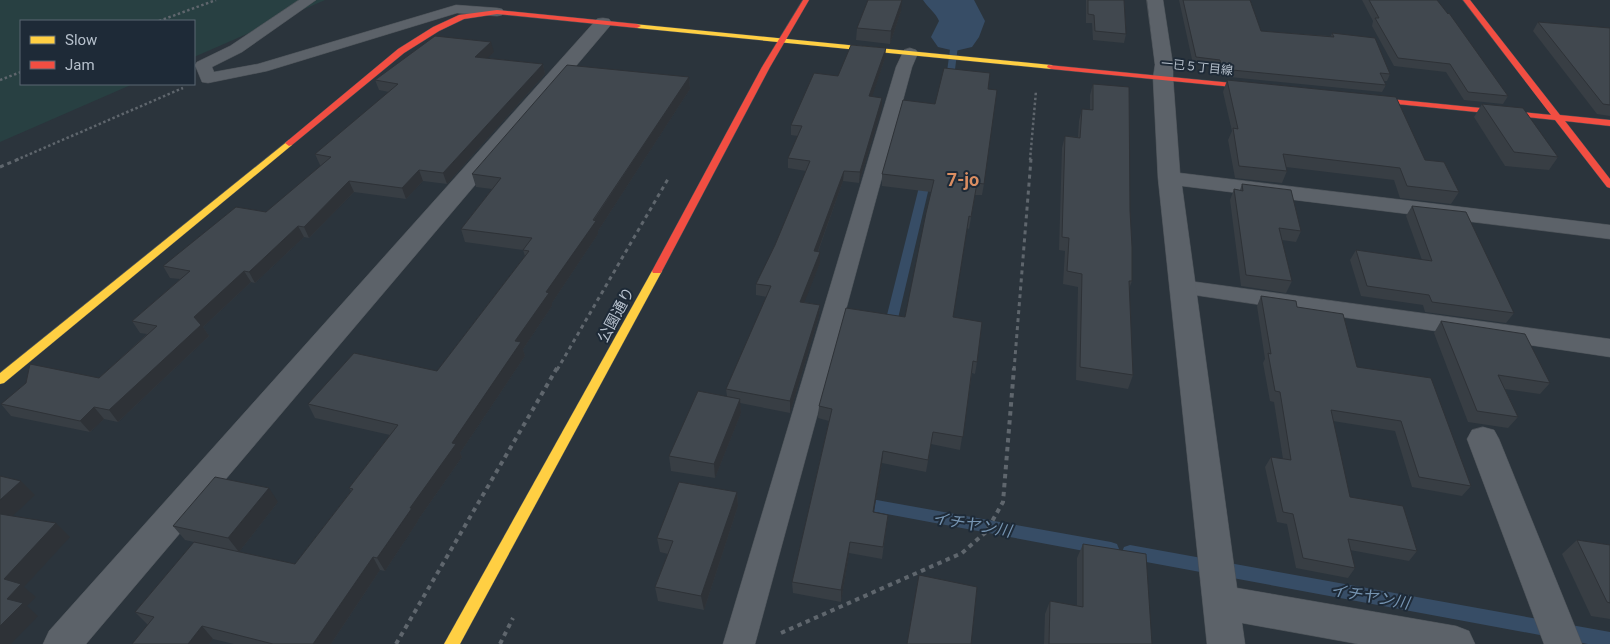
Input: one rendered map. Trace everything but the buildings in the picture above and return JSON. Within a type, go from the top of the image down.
[{"type":"street","name":"公園通り","points":[[452,644],[584,406],[781,40],[806,0]]},
{"type":"street","points":[[1155,0],[1164,65],[1163,78],[1169,178],[1226,644]]},
{"type":"street","points":[[1466,0],[1610,185]]},
{"type":"street","name":"一已５丁目線","points":[[0,380],[401,51],[436,29],[462,17],[497,12],[1273,89]]},
{"type":"street","points":[[62,644],[603,23]]},
{"type":"street","points":[[1351,97],[1610,123]]},
{"type":"street","points":[[1169,178],[1610,232]]},
{"type":"street","points":[[1483,439],[1563,644]]},
{"type":"street","points":[[1220,602],[1456,644]]},
{"type":"lane","points":[[309,0],[236,49],[203,66],[208,78],[261,68],[456,9],[497,12]]},
{"type":"lane","points":[[739,644],[904,66],[910,53]]},
{"type":"lane","points":[[1182,287],[1610,348]]},
{"type":"path","points":[[162,20],[216,0]]},
{"type":"path","points":[[0,80],[20,72]]},
{"type":"path","points":[[774,636],[962,553],[986,532],[1003,502],[1037,81]]},
{"type":"path","points":[[0,168],[185,88]]},
{"type":"path","points":[[396,644],[670,175]]},
{"type":"green space","points":[[0,0],[325,0],[195,57],[195,20],[20,20],[20,85],[131,85],[0,142]]},
{"type":"waterway","name":"イチヤン川","points":[[945,0],[957,8],[962,21],[955,37]]},
{"type":"waterway","name":"イチヤン川","points":[[949,86],[955,37]]},
{"type":"waterway","name":"イチヤン川","points":[[889,331],[927,175]]},
{"type":"waterway","name":"イチヤン川","points":[[860,503],[1111,549]]},
{"type":"waterway","name":"イチヤン川","points":[[1130,552],[1610,640]]},
{"type":"traffic: slow","points":[[637,26],[1051,67]]},
{"type":"traffic: slow","points":[[0,380],[289,143]]},
{"type":"traffic: slow","points":[[452,644],[657,271]]},
{"type":"traffic: jam","points":[[657,271],[766,67],[806,0]]},
{"type":"traffic: jam","points":[[1466,0],[1610,185]]},
{"type":"traffic: jam","points":[[289,143],[401,51],[436,29],[462,17],[497,12],[637,26]]},
{"type":"traffic: jam","points":[[1051,67],[1263,88]]},
{"type":"traffic: jam","points":[[1360,98],[1610,123]]},
{"type":"district","name":"7-jo","points":[[963,180]]}]
